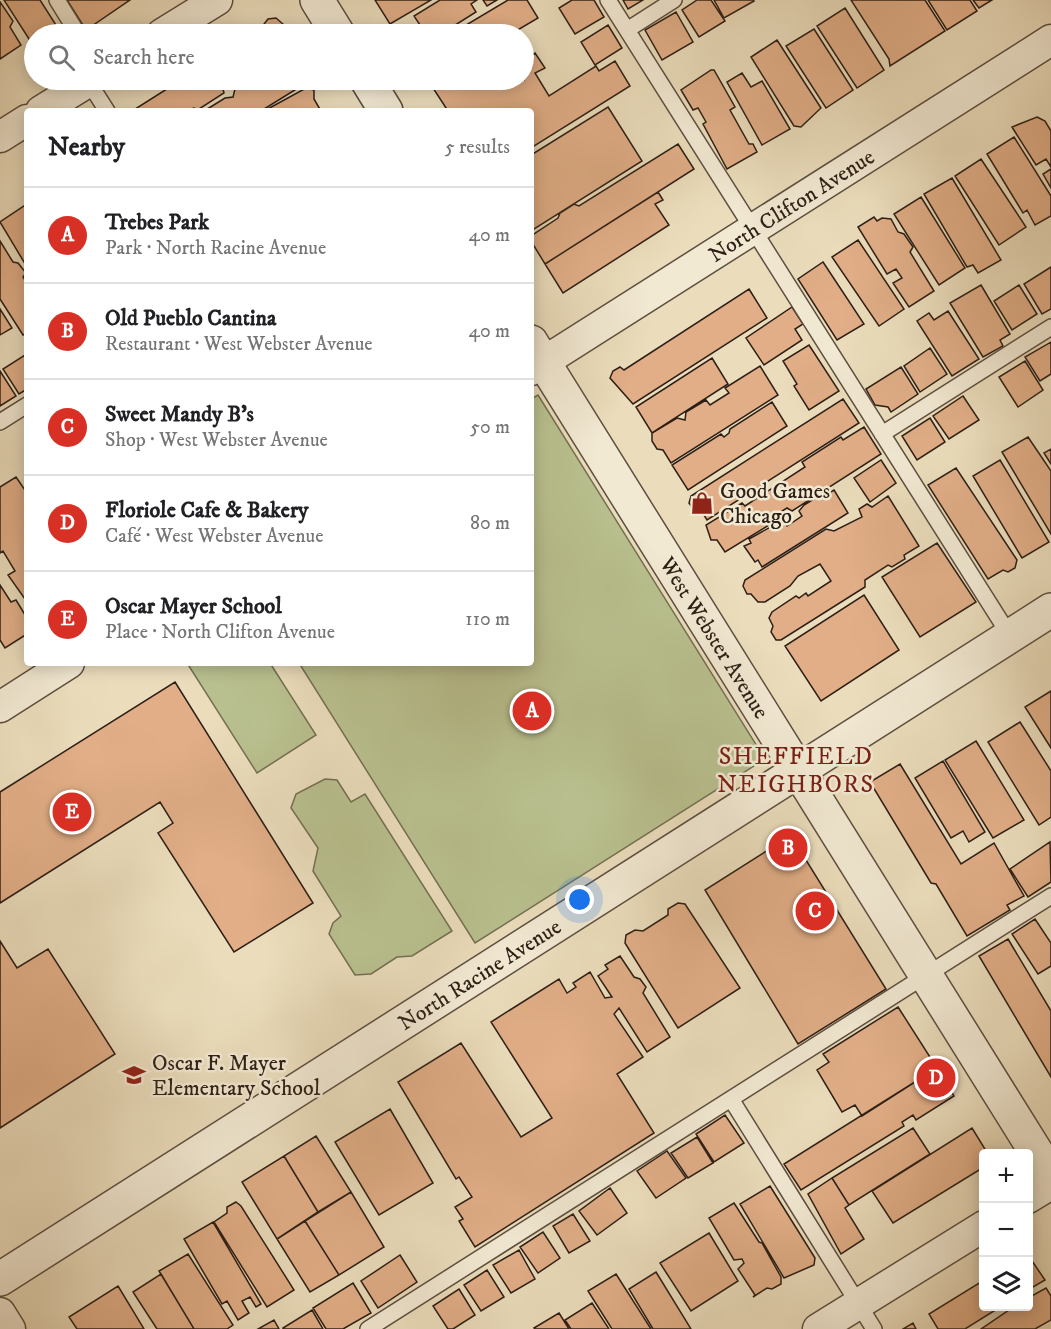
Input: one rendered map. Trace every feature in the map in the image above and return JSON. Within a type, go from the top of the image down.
[{"type":"street","points":[[178,24],[217,0]]},
{"type":"street","points":[[317,0],[332,24]]},
{"type":"street","name":"North Clifton Avenue","points":[[535,358],[752,229],[1051,40]]},
{"type":"street","points":[[46,108],[74,90]]},
{"type":"street","points":[[373,90],[384,108]]},
{"type":"street","points":[[0,137],[24,122]]},
{"type":"street","name":"West Webster Avenue","points":[[535,358],[800,770],[1051,1176]]},
{"type":"street","name":"North Racine Avenue","points":[[0,1279],[1051,610]]},
{"type":"street","points":[[0,707],[64,666]]},
{"type":"street","points":[[1033,1195],[1051,1184]]},
{"type":"street","points":[[818,1329],[979,1229]]},
{"type":"street","points":[[0,1313],[10,1329]]},
{"type":"lane","points":[[57,0],[72,24]]},
{"type":"lane","points":[[608,0],[1010,636]]},
{"type":"lane","points":[[627,30],[674,0]]},
{"type":"lane","points":[[95,90],[105,108]]},
{"type":"lane","points":[[882,434],[1051,327]]},
{"type":"lane","points":[[0,422],[24,407]]},
{"type":"lane","points":[[368,1329],[1051,896]]},
{"type":"lane","points":[[731,1099],[874,1329]]},
{"type":"green space","points":[[538,395],[765,759],[475,943],[301,666],[534,666],[534,397]]},
{"type":"green space","points":[[189,666],[272,666],[316,735],[257,773]]},
{"type":"green space","points":[[325,779],[337,780],[351,802],[365,794],[452,931],[412,956],[397,957],[371,974],[355,975],[329,934],[333,923],[341,916],[313,871],[318,848],[291,808],[296,794]]},
{"type":"building","points":[[4,0],[40,0],[55,24],[24,24],[24,31]]},
{"type":"building","points":[[67,0],[130,0],[95,24],[82,24]]},
{"type":"building","points":[[375,0],[431,0],[390,24]]},
{"type":"building","points":[[440,0],[477,0],[471,4],[476,12],[457,24],[419,24],[414,16]]},
{"type":"building","points":[[483,0],[497,0],[487,6]]},
{"type":"building","points":[[508,0],[527,0],[538,18],[528,24],[468,24]]},
{"type":"building","points":[[572,0],[594,0],[604,17],[575,34],[559,8]]},
{"type":"building","points":[[623,0],[643,0],[628,9]]},
{"type":"building","points":[[697,0],[711,0],[725,21],[699,37],[682,10]]},
{"type":"building","points":[[714,0],[753,0],[754,1],[724,18]]},
{"type":"building","points":[[851,0],[925,0],[945,31],[890,66],[889,59]]},
{"type":"building","points":[[928,0],[970,0],[977,11],[947,30]]},
{"type":"building","points":[[973,0],[992,0],[979,8]]},
{"type":"building","points":[[0,2],[13,21],[10,27],[21,45],[0,59]]},
{"type":"building","points":[[845,8],[884,70],[857,88],[817,26]]},
{"type":"building","points":[[676,12],[693,42],[662,60],[645,30]]},
{"type":"building","points":[[276,18],[283,24],[264,24],[268,19]]},
{"type":"building","points":[[608,25],[622,48],[595,65],[581,42]]},
{"type":"building","points":[[814,29],[853,90],[826,108],[786,46]]},
{"type":"building","points":[[777,40],[821,108],[801,127],[794,126],[751,57]]},
{"type":"building","points":[[534,54],[545,68],[535,73],[549,96],[596,66],[599,71],[615,61],[630,86],[534,146],[534,108],[446,108],[434,90],[534,90]]},
{"type":"building","points":[[714,70],[735,107],[730,110],[749,144],[753,144],[757,152],[727,169],[703,124],[706,122],[698,108],[693,110],[681,90]]},
{"type":"building","points":[[742,73],[751,87],[762,81],[790,129],[762,145],[727,82]]},
{"type":"building","points":[[165,90],[223,90],[224,93],[201,108],[137,108]]},
{"type":"building","points":[[235,90],[295,90],[266,108],[209,108],[225,98],[233,97]]},
{"type":"building","points":[[302,90],[314,90],[314,99],[319,108],[269,108]]},
{"type":"building","points":[[608,107],[642,161],[534,229],[534,153]]},
{"type":"building","points":[[1037,117],[1045,121],[1051,131],[1051,167],[1046,159],[1036,165],[1012,127]]},
{"type":"building","points":[[1014,137],[1051,196],[1051,216],[1035,225],[1027,210],[1023,213],[987,154]]},
{"type":"building","points":[[678,144],[694,169],[545,264],[534,246],[534,234],[574,204],[579,206]]},
{"type":"building","points":[[981,159],[1026,227],[999,245],[955,176]]},
{"type":"building","points":[[1051,169],[1051,188],[1043,174]]},
{"type":"building","points":[[952,178],[1001,260],[978,273],[973,265],[967,267],[924,194]]},
{"type":"building","points":[[658,192],[663,200],[655,204],[669,225],[563,293],[545,264]]},
{"type":"building","points":[[921,197],[965,268],[939,285],[894,214]]},
{"type":"building","points":[[24,206],[24,262],[0,222]]},
{"type":"building","points":[[874,217],[877,221],[882,218],[891,219],[898,232],[904,234],[913,247],[910,252],[934,291],[909,307],[893,283],[902,278],[896,269],[887,274],[858,227]]},
{"type":"building","points":[[858,240],[904,309],[879,326],[832,257]]},
{"type":"building","points":[[0,241],[13,262],[18,263],[24,270],[24,334],[0,299]]},
{"type":"building","points":[[823,262],[864,324],[837,340],[798,279]]},
{"type":"building","points":[[1051,267],[1051,309],[1042,314],[1024,284]]},
{"type":"building","points":[[981,285],[1010,334],[1000,340],[1003,346],[983,357],[950,303]]},
{"type":"building","points":[[1019,285],[1037,314],[1012,330],[994,301]]},
{"type":"building","points":[[749,289],[767,318],[633,404],[610,378],[613,371],[620,367],[624,370]]},
{"type":"building","points":[[792,307],[803,324],[795,329],[802,340],[764,365],[746,338]]},
{"type":"building","points":[[0,309],[12,328],[0,335]]},
{"type":"building","points":[[948,311],[979,359],[952,376],[917,321],[929,313],[934,320]]},
{"type":"building","points":[[1051,342],[1051,374],[1040,381],[1025,357]]},
{"type":"building","points":[[809,345],[839,391],[809,410],[794,386],[797,384],[783,361]]},
{"type":"building","points":[[930,348],[947,374],[920,392],[904,366]]},
{"type":"building","points":[[24,356],[24,391],[19,394],[3,369]]},
{"type":"building","points":[[712,358],[728,384],[652,433],[636,407]]},
{"type":"building","points":[[1025,361],[1043,390],[1018,407],[999,377]]},
{"type":"building","points":[[760,366],[778,395],[671,463],[663,450],[657,449],[652,441],[652,433],[677,418],[685,420],[686,412],[706,400],[710,405],[729,393],[725,388]]},
{"type":"building","points":[[901,367],[918,394],[891,412],[888,407],[875,405],[866,389]]},
{"type":"building","points":[[0,371],[16,396],[0,406]]},
{"type":"building","points":[[963,396],[979,420],[949,439],[933,416]]},
{"type":"building","points":[[843,399],[859,423],[707,520],[702,512],[695,511],[689,503],[691,496]]},
{"type":"building","points":[[772,402],[787,426],[688,490],[672,465],[721,434],[724,437],[730,429]]},
{"type":"building","points":[[930,418],[945,442],[917,460],[902,436]]},
{"type":"building","points":[[864,427],[881,454],[792,511],[787,508],[769,519],[769,525],[725,552],[717,540],[711,540],[706,525],[742,503],[745,506],[805,467],[802,462],[841,437],[843,440]]},
{"type":"building","points":[[1028,437],[1051,471],[1051,534],[1002,452]]},
{"type":"building","points":[[1051,449],[1051,464],[1044,453]]},
{"type":"building","points":[[881,460],[896,483],[870,502],[854,478]]},
{"type":"building","points":[[1000,460],[1049,542],[1022,558],[973,476]]},
{"type":"building","points":[[956,468],[1017,560],[1015,568],[1008,572],[1003,570],[988,579],[928,485]]},
{"type":"building","points":[[16,477],[24,489],[24,598],[8,575],[15,571],[3,551],[0,553],[0,487]]},
{"type":"building","points":[[834,490],[848,513],[762,567],[758,560],[755,562],[744,546],[751,543],[749,539],[783,520],[787,526],[802,516],[799,511],[804,505],[827,491],[829,493]]},
{"type":"building","points":[[888,496],[919,546],[904,555],[905,559],[892,567],[888,565],[865,580],[865,587],[781,640],[776,640],[771,632],[773,626],[769,618],[772,612],[796,596],[799,598],[806,593],[808,596],[831,581],[820,564],[798,576],[790,586],[765,602],[758,602],[751,594],[747,594],[743,586],[745,580],[826,529],[834,531],[862,517],[859,509],[867,504],[872,507]]},
{"type":"building","points":[[937,543],[976,602],[920,637],[882,577]]},
{"type":"building","points":[[0,585],[11,602],[16,600],[24,613],[24,636],[5,648],[0,640]]},
{"type":"building","points":[[864,595],[899,650],[821,701],[785,646]]},
{"type":"building","points":[[175,682],[313,903],[234,952],[158,833],[173,823],[160,802],[0,903],[0,792]]},
{"type":"building","points":[[1051,691],[1051,748],[1025,707]]},
{"type":"building","points":[[1020,722],[1051,771],[1051,817],[1039,825],[988,742]]},
{"type":"building","points":[[976,741],[1024,820],[993,838],[945,760]]},
{"type":"building","points":[[943,761],[985,832],[969,842],[963,831],[951,838],[915,778]]},
{"type":"building","points":[[900,764],[961,864],[994,843],[1024,896],[1007,905],[1010,910],[967,936],[936,884],[931,883],[870,782]]},
{"type":"building","points":[[787,831],[794,833],[796,844],[886,989],[798,1044],[705,890],[779,843],[781,836]]},
{"type":"building","points":[[1050,842],[1051,882],[1028,897],[1010,869]]},
{"type":"building","points":[[678,903],[685,904],[740,988],[678,1028],[625,943],[626,935],[635,930],[643,931],[668,915],[668,909]]},
{"type":"building","points":[[1035,919],[1051,943],[1051,966],[1038,974],[1012,934]]},
{"type":"building","points":[[1008,939],[1051,1011],[1051,1077],[979,956]]},
{"type":"building","points":[[0,941],[17,968],[48,949],[115,1054],[0,1128]]},
{"type":"building","points":[[620,956],[634,977],[640,979],[646,987],[643,993],[670,1037],[647,1052],[619,1008],[614,1014],[643,1057],[617,1074],[654,1133],[475,1247],[459,1221],[463,1219],[455,1207],[472,1197],[459,1177],[456,1179],[398,1082],[461,1043],[521,1137],[552,1118],[491,1022],[559,979],[567,993],[576,987],[573,983],[590,972],[605,998],[612,997],[598,976],[608,969],[605,965]]},
{"type":"building","points":[[898,1007],[937,1068],[862,1116],[855,1105],[842,1112],[817,1070],[829,1062],[823,1054]]},
{"type":"building","points":[[937,1068],[954,1096],[916,1120],[913,1115],[902,1122],[904,1126],[801,1190],[784,1164]]},
{"type":"building","points":[[390,1109],[433,1183],[379,1215],[335,1142]]},
{"type":"building","points":[[725,1115],[744,1143],[714,1162],[696,1134]]},
{"type":"building","points":[[913,1128],[930,1154],[849,1205],[832,1178]]},
{"type":"building","points":[[972,1128],[985,1149],[979,1149],[979,1170],[893,1223],[872,1191]]},
{"type":"building","points":[[316,1136],[351,1192],[318,1212],[284,1156]]},
{"type":"building","points":[[697,1137],[713,1163],[688,1178],[671,1153]]},
{"type":"building","points":[[667,1151],[686,1178],[656,1198],[637,1171]]},
{"type":"building","points":[[284,1156],[318,1212],[277,1239],[242,1182]]},
{"type":"building","points":[[832,1178],[849,1205],[845,1208],[864,1239],[841,1254],[808,1194]]},
{"type":"building","points":[[770,1186],[815,1258],[814,1265],[784,1278],[740,1204]]},
{"type":"building","points":[[610,1188],[627,1213],[597,1235],[579,1211]]},
{"type":"building","points":[[351,1192],[384,1247],[339,1275],[305,1221]]},
{"type":"building","points":[[236,1202],[241,1206],[294,1290],[267,1307],[214,1222],[227,1213],[227,1207]]},
{"type":"building","points":[[734,1203],[759,1242],[762,1243],[781,1277],[781,1284],[772,1289],[767,1288],[753,1297],[755,1295],[738,1269],[744,1263],[742,1259],[734,1260],[709,1218]]},
{"type":"building","points":[[573,1214],[590,1241],[569,1253],[553,1226]]},
{"type":"building","points":[[305,1221],[339,1275],[310,1292],[277,1239]]},
{"type":"building","points":[[213,1222],[261,1304],[256,1307],[250,1297],[242,1301],[249,1313],[238,1320],[227,1301],[222,1304],[184,1239]]},
{"type":"building","points":[[543,1232],[560,1258],[538,1273],[520,1247]]},
{"type":"building","points":[[709,1233],[738,1281],[691,1311],[660,1263]]},
{"type":"building","points":[[519,1250],[535,1279],[511,1293],[493,1265]]},
{"type":"building","points":[[188,1254],[233,1325],[227,1329],[194,1329],[159,1271]]},
{"type":"building","points":[[400,1255],[417,1282],[378,1308],[361,1281]]},
{"type":"building","points":[[1033,1262],[1045,1280],[1033,1287]]},
{"type":"building","points":[[487,1270],[504,1297],[481,1311],[464,1285]]},
{"type":"building","points":[[656,1272],[691,1329],[653,1329],[629,1289]]},
{"type":"building","points":[[161,1274],[194,1329],[157,1329],[133,1292]]},
{"type":"building","points":[[616,1274],[651,1329],[612,1329],[588,1291]]},
{"type":"building","points":[[353,1283],[371,1313],[343,1329],[326,1329],[313,1308]]},
{"type":"building","points":[[979,1283],[979,1311],[994,1311],[965,1329],[938,1329],[929,1314]]},
{"type":"building","points":[[118,1286],[144,1329],[77,1329],[69,1317]]},
{"type":"building","points":[[1046,1288],[1051,1296],[1051,1320],[1035,1329],[981,1329],[1008,1311],[1033,1311],[1033,1295]]},
{"type":"building","points":[[459,1289],[475,1315],[453,1329],[448,1329],[433,1306]]},
{"type":"building","points":[[592,1303],[609,1329],[571,1329],[565,1320]]},
{"type":"building","points":[[312,1310],[323,1329],[283,1329],[283,1328]]},
{"type":"building","points":[[559,1313],[569,1329],[534,1328]]},
{"type":"building","points":[[274,1320],[279,1329],[258,1329]]},
{"type":"building","points":[[913,1323],[916,1329],[903,1329]]},
{"type":"place","name":"Good Games Chicago","points":[[702,503]]},
{"type":"place","name":"Trebes Park","points":[[532,711]]},
{"type":"place","name":"Oscar Mayer School","points":[[72,812]]},
{"type":"place","name":"Old Pueblo Cantina","points":[[788,848]]},
{"type":"place","name":"Sweet Mandy B’s","points":[[815,911]]},
{"type":"place","name":"Oscar F. Mayer Elementary School","points":[[134,1075]]},
{"type":"place","name":"Floriole Cafe & Bakery","points":[[936,1078]]},
{"type":"district","name":"SHEFFIELD NEIGHBORS","points":[[796,770]]}]
